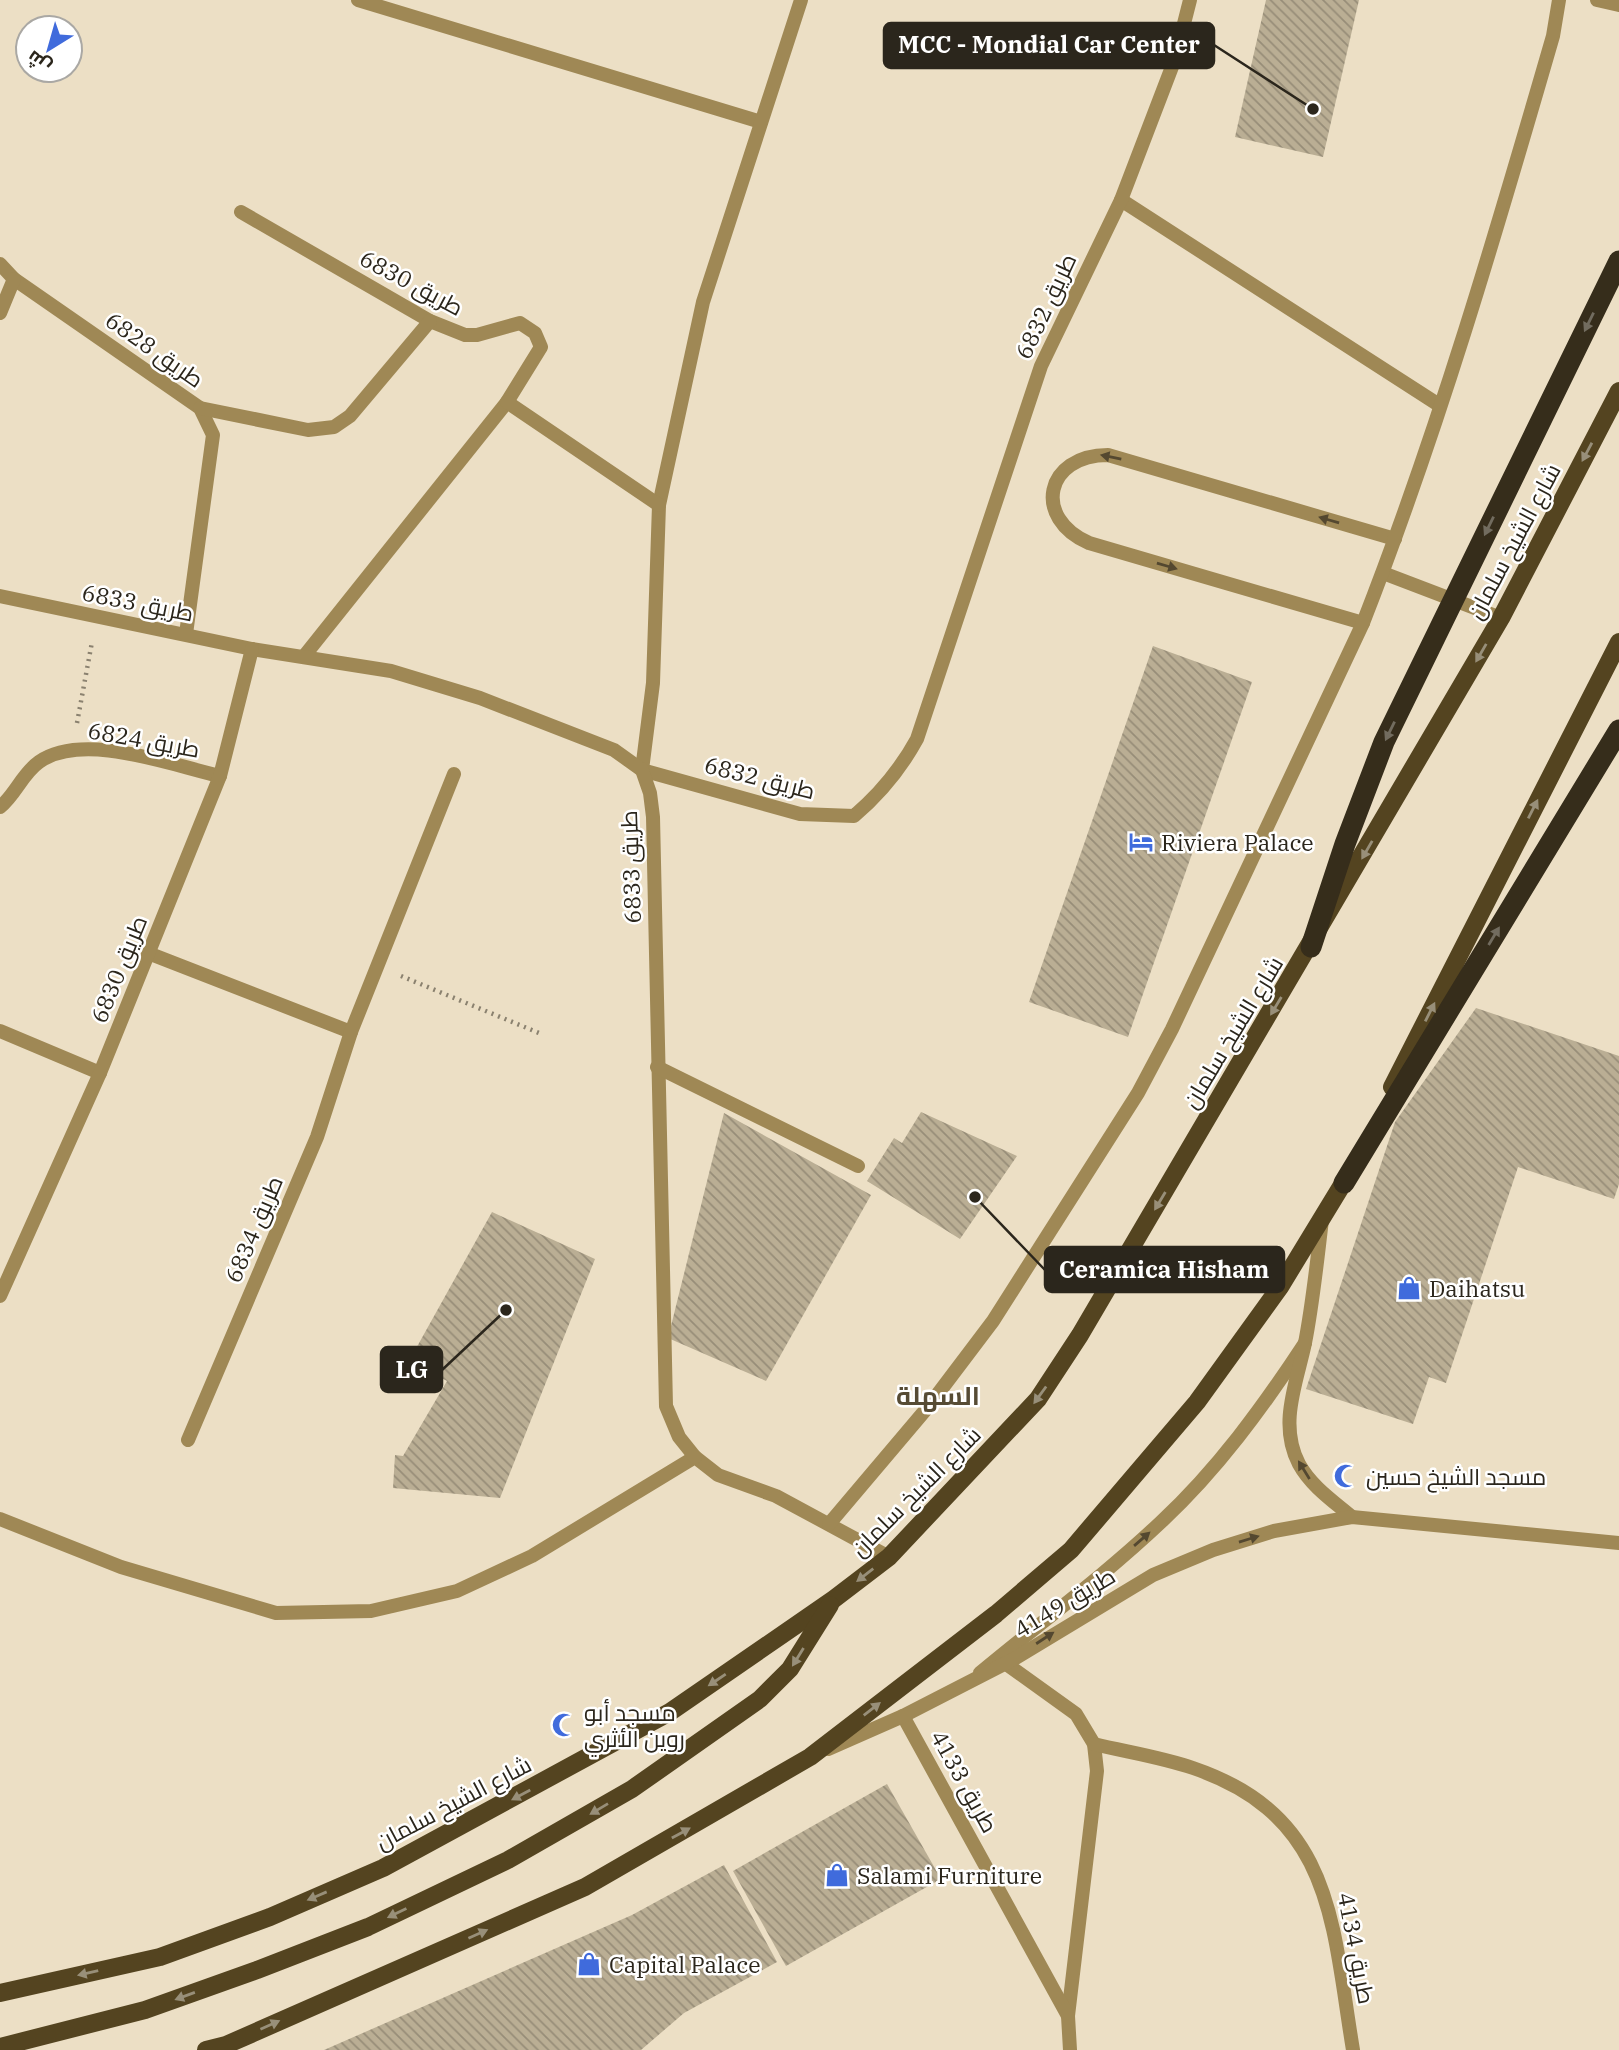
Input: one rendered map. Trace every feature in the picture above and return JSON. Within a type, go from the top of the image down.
[{"type":"highway","points":[[1311,947],[1345,844],[1384,743],[1619,261]]},
{"type":"highway","points":[[1344,1183],[1619,730]]},
{"type":"main road","name":"شارع الشيخ سلمان","points":[[0,1993],[160,1956],[270,1917],[383,1867],[670,1712],[834,1599],[889,1556],[1038,1399],[1080,1335],[1311,947],[1501,618],[1619,391]]},
{"type":"main road","points":[[206,2050],[221,2047],[585,1887],[810,1757],[996,1614],[1071,1550],[1197,1402],[1280,1287],[1323,1218],[1344,1183],[1619,642]]},
{"type":"main road","points":[[0,2047],[145,2010],[257,1969],[369,1927],[508,1860],[632,1789],[761,1699],[790,1669],[834,1599]]},
{"type":"street","points":[[358,0],[761,122]]},
{"type":"street","points":[[642,770],[653,683],[659,505],[703,302],[801,0]]},
{"type":"street","name":"طريق 6832","points":[[642,770],[800,814],[854,816],[879,795],[903,765],[917,739],[1041,366],[1121,200],[1175,59],[1190,0]]},
{"type":"street","points":[[829,1524],[928,1407],[993,1321],[1138,1093],[1172,1029],[1363,623],[1395,539],[1476,302],[1553,36],[1559,0]]},
{"type":"street","points":[[1597,0],[1619,5]]},
{"type":"street","points":[[1121,200],[1439,405]]},
{"type":"street","name":"طريق 6830","points":[[241,212],[430,321],[465,335],[486,334],[513,323],[526,326],[535,333],[541,346],[507,402],[305,655]]},
{"type":"street","name":"طريق 6828","points":[[0,264],[14,279],[200,408],[213,435],[186,634]]},
{"type":"street","points":[[0,313],[14,279]]},
{"type":"street","points":[[200,408],[308,430],[334,428],[350,416],[430,321]]},
{"type":"street","points":[[507,402],[659,505]]},
{"type":"street","points":[[1363,623],[1089,543],[1071,535],[1057,519],[1052,500],[1056,480],[1069,463],[1087,455],[1108,455],[1395,539]]},
{"type":"street","points":[[1382,573],[1501,618]]},
{"type":"street","name":"طريق 6833","points":[[0,596],[252,649],[305,655],[391,671],[480,698],[590,740],[614,750],[642,770],[650,793],[653,817],[666,1406],[679,1437],[695,1457]]},
{"type":"street","name":"طريق 6830","points":[[0,1296],[100,1073],[220,776],[252,649]]},
{"type":"street","name":"طريق 6824","points":[[0,807],[29,769],[57,753],[73,749],[104,750],[220,776]]},
{"type":"street","name":"طريق 6834","points":[[188,1440],[317,1137],[351,1032],[454,774]]},
{"type":"street","points":[[148,953],[351,1032]]},
{"type":"street","points":[[0,1031],[100,1073]]},
{"type":"street","points":[[657,1067],[858,1166]]},
{"type":"street","points":[[1323,1218],[1305,1343],[1290,1401],[1291,1433],[1298,1462],[1314,1485],[1352,1517]]},
{"type":"street","points":[[976,1676],[1161,1522],[1208,1474],[1268,1399],[1305,1343]]},
{"type":"street","points":[[0,1518],[121,1567],[276,1613],[371,1611],[457,1591],[532,1556],[695,1457],[718,1475],[776,1496],[889,1556]]},
{"type":"street","name":"طريق 4149","points":[[810,1757],[904,1716],[1005,1663],[1153,1575],[1213,1550],[1274,1531],[1352,1517],[1619,1543]]},
{"type":"street","points":[[1005,1663],[1076,1714],[1094,1744],[1097,1771],[1068,2016],[1070,2050]]},
{"type":"street","name":"طريق 4133","points":[[904,1716],[1068,2016]]},
{"type":"street","name":"طريق 4134","points":[[1094,1744],[1205,1773],[1249,1795],[1281,1820],[1302,1846],[1326,1893],[1353,2050]]},
{"type":"path","points":[[73,749],[96,617]]},
{"type":"path","points":[[378,966],[540,1033]]},
{"type":"building","points":[[1266,0],[1359,0],[1323,157],[1235,137]]},
{"type":"building","name":"Riviera Palace","points":[[1153,646],[1252,682],[1128,1037],[1029,1002]]},
{"type":"building","name":"Daihatsu","points":[[1476,1008],[1619,1056],[1619,1184],[1614,1199],[1518,1167],[1446,1383],[1429,1377],[1413,1424],[1306,1389],[1395,1122]]},
{"type":"building","points":[[921,1112],[1017,1156],[960,1239],[867,1181],[894,1138],[902,1143]]},
{"type":"building","points":[[724,1113],[871,1195],[766,1381],[668,1338]]},
{"type":"building","points":[[492,1212],[595,1259],[500,1498],[393,1488],[395,1455],[403,1456],[447,1381],[409,1361]]},
{"type":"building","name":"Salami Furniture","points":[[887,1784],[941,1879],[786,1966],[733,1871]]},
{"type":"building","name":"Capital Palace","points":[[724,1865],[777,1962],[684,2013],[641,2050],[324,2050],[632,1915]]},
{"type":"place","name":"MCC - Mondial Car Center","points":[[1313,109]]},
{"type":"place","name":"Riviera Palace","points":[[1141,842]]},
{"type":"place","name":"Ceramica Hisham","points":[[975,1197]]},
{"type":"place","name":"Daihatsu","points":[[1409,1288]]},
{"type":"place","name":"LG","points":[[506,1310]]},
{"type":"place","name":"مسجد الشيخ حسين","points":[[1346,1476]]},
{"type":"place","name":"مسجد أبو روين الأثري","points":[[564,1725]]},
{"type":"place","name":"Salami Furniture","points":[[837,1875]]},
{"type":"place","name":"Capital Palace","points":[[589,1964]]},
{"type":"district","name":"السهلة","points":[[938,1395]]}]
